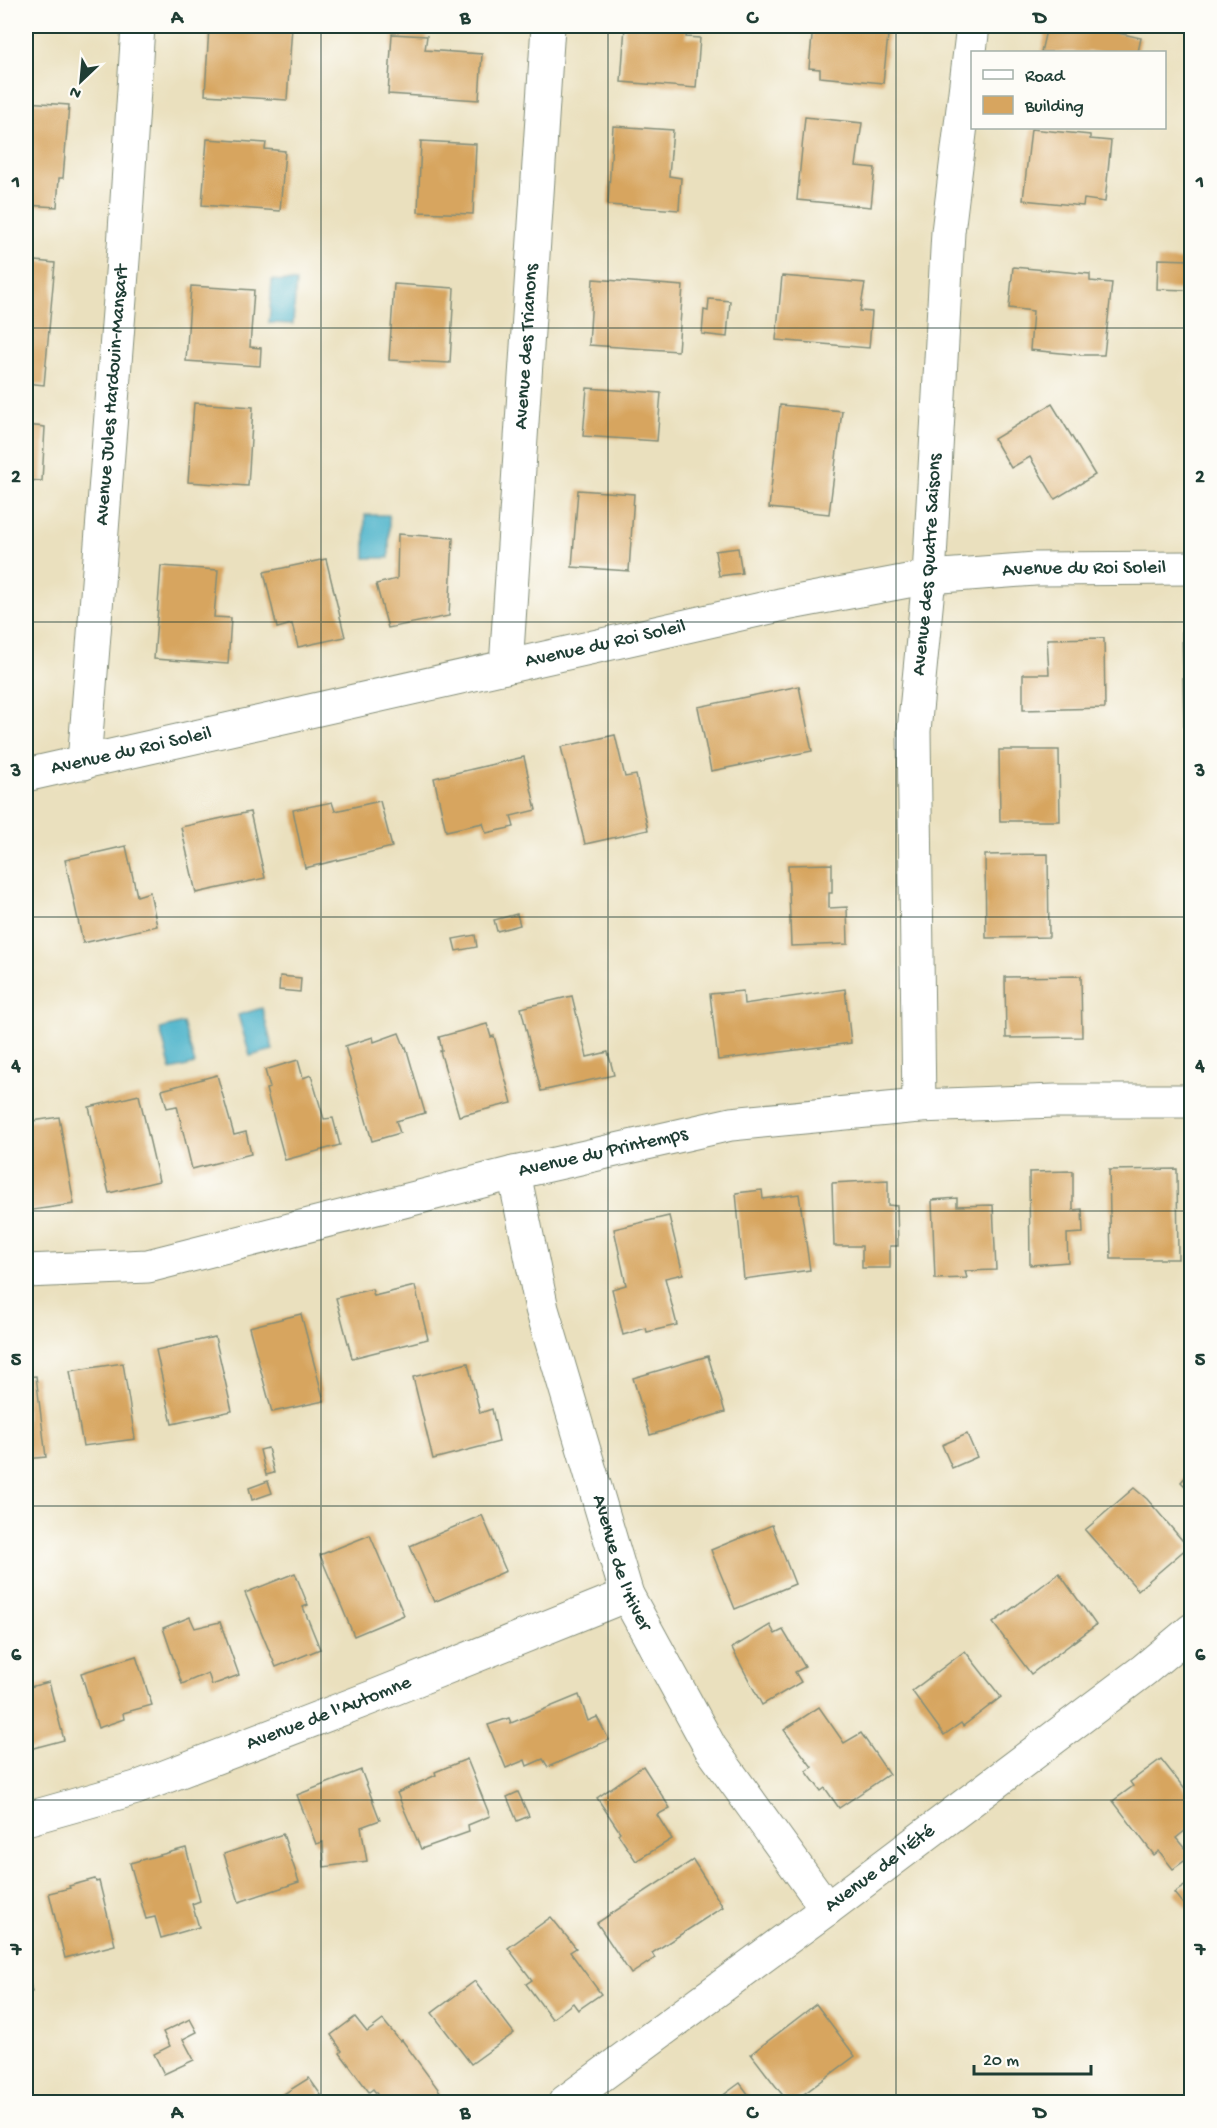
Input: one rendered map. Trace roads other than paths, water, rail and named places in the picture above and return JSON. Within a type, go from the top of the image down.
[{"type":"street","name":"Avenue Jules Hardouin-Mansart","points":[[84,764],[124,247],[138,26]]},
{"type":"street","name":"Avenue des Trianons","points":[[506,667],[548,26]]},
{"type":"street","name":"Avenue des Quatre Saisons","points":[[919,1106],[914,731],[929,577],[948,232],[973,26]]},
{"type":"street","name":"Avenue du Roi Soleil","points":[[26,775],[84,764],[780,605],[929,577],[1035,569],[1191,568]]},
{"type":"street","name":"Avenue du Printemps","points":[[26,1271],[148,1266],[514,1173],[731,1124],[919,1106],[1055,1101],[1191,1101]]},
{"type":"street","name":"Avenue de l'Hiver","points":[[514,1173],[542,1309],[627,1595],[710,1747],[827,1909]]},
{"type":"street","name":"Avenue de l'Automne","points":[[26,1819],[136,1788],[627,1595]]},
{"type":"street","name":"Avenue de l'Été","points":[[565,2103],[1144,1670],[1191,1630]]},
{"type":"water","points":[[272,280],[296,282],[293,324],[269,323]]},
{"type":"water","points":[[365,515],[389,515],[389,558],[365,558]]},
{"type":"water","points":[[262,1008],[273,1050],[250,1056],[238,1015]]},
{"type":"water","points":[[183,1023],[195,1064],[171,1070],[160,1029]]}]
